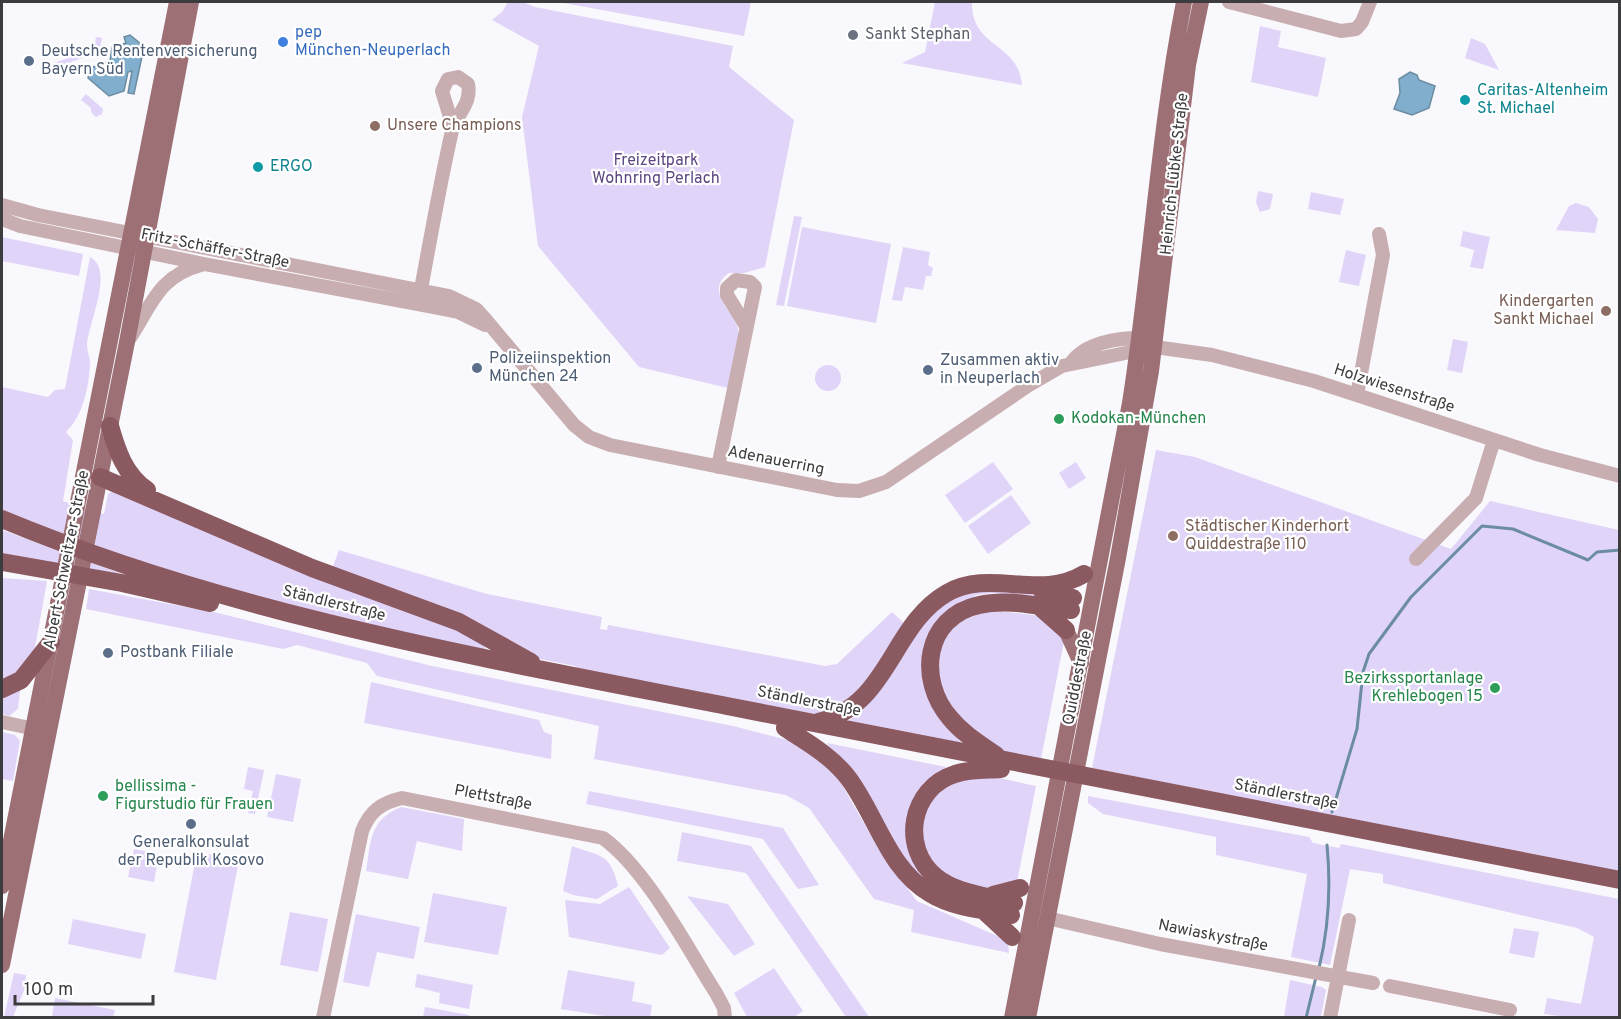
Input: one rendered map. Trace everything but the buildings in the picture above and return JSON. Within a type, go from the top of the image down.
[{"type":"highway","points":[[111,426],[121,459],[131,477],[174,508]]},
{"type":"highway","points":[[90,484],[174,508],[312,568],[459,622],[533,662],[539,669]]},
{"type":"highway","name":"Ständlerstraße","points":[[2,519],[116,562],[209,591],[348,628],[539,669],[813,723],[1009,766],[1620,890]]},
{"type":"highway","name":"Ständlerstraße","points":[[2,562],[164,592],[461,664],[784,728],[1009,766]]},
{"type":"highway","points":[[2,569],[34,574],[46,570]]},
{"type":"highway","points":[[813,723],[838,716],[856,705],[880,677],[916,622],[930,606],[948,592],[970,585],[991,582],[1019,586],[1055,586],[1069,583],[1084,574]]},
{"type":"highway","points":[[1019,586],[1072,604]]},
{"type":"highway","points":[[1009,766],[969,736],[941,706],[929,673],[931,648],[935,637],[949,620],[960,612],[995,602],[1038,606],[1072,604]]},
{"type":"highway","points":[[1038,606],[1066,630]]},
{"type":"highway","points":[[2,689],[21,680],[51,642]]},
{"type":"highway","points":[[784,728],[820,752],[849,778],[896,860],[913,882],[942,900],[985,903],[1015,902]]},
{"type":"highway","points":[[1009,766],[955,774],[941,780],[923,798],[914,820],[916,847],[932,873],[953,887],[985,903],[1011,937]]},
{"type":"highway","name":"Ständlerstraße","points":[[1116,787],[1620,880]]},
{"type":"highway","points":[[985,903],[1015,902]]},
{"type":"main road","points":[[138,242],[177,2]]},
{"type":"main road","points":[[138,242],[191,2]]},
{"type":"main road","name":"Heinrich-Lübke-Straße","points":[[1139,345],[1170,75],[1184,2]]},
{"type":"main road","name":"Heinrich-Lübke-Straße","points":[[1155,347],[1188,64],[1201,2]]},
{"type":"main road","name":"Albert-Schweitzer-Straße","points":[[90,484],[111,426],[127,342],[138,242]]},
{"type":"main road","name":"Albert-Schweitzer-Straße","points":[[2,965],[41,730],[138,242]]},
{"type":"main road","name":"Quiddestraße","points":[[1028,1017],[1041,867],[1081,663],[1097,609],[1104,550],[1139,345]]},
{"type":"main road","name":"Quiddestraße","points":[[1012,1017],[1023,955],[1037,915],[1097,609],[1155,347]]},
{"type":"main road","points":[[1084,574],[1104,550]]},
{"type":"main road","points":[[1072,604],[1097,609]]},
{"type":"main road","name":"Albert-Schweitzer-Straße","points":[[2,886],[41,730],[51,642],[66,605]]},
{"type":"main road","points":[[1066,630],[1081,663]]},
{"type":"main road","points":[[1037,915],[1015,902],[1041,867]]},
{"type":"main road","points":[[1011,937],[1023,955]]},
{"type":"street","points":[[1229,2],[1341,31],[1356,29],[1362,22],[1370,2]]},
{"type":"street","points":[[423,305],[421,289],[453,127]]},
{"type":"street","name":"Fritz-Schäffer-Straße","points":[[2,205],[138,242],[204,264],[423,305]]},
{"type":"street","name":"Fritz-Schäffer-Straße","points":[[2,219],[421,289]]},
{"type":"street","points":[[1358,395],[1383,255],[1379,234]]},
{"type":"street","name":"Albert-Schweitzer-Straße","points":[[127,342],[151,301],[167,280],[184,269],[204,264]]},
{"type":"street","name":"Adenauerring","points":[[421,289],[449,296],[470,306],[486,320],[490,328],[565,416],[589,437],[610,445],[837,490],[859,491],[873,487],[900,472],[1029,384],[1071,363],[1078,353],[1126,338],[1139,345]]},
{"type":"street","name":"Adenauerring","points":[[423,305],[458,312],[490,328]]},
{"type":"street","points":[[718,466],[746,326]]},
{"type":"street","points":[[1139,345],[1155,347]]},
{"type":"street","name":"Holzwiesenstraße","points":[[1155,347],[1197,352],[1246,363],[1358,395],[1577,466],[1620,476]]},
{"type":"street","points":[[1416,559],[1476,498],[1494,440]]},
{"type":"street","points":[[2,722],[41,730]]},
{"type":"street","name":"Plettstraße","points":[[323,1017],[362,831],[374,810],[402,798],[603,838],[620,850],[637,871],[717,993],[725,1017]]},
{"type":"street","name":"Nawiaskystraße","points":[[1037,915],[1161,944],[1373,983]]},
{"type":"street","points":[[1330,1017],[1349,920]]},
{"type":"street","points":[[1390,986],[1510,1010]]},
{"type":"green space","name":"Freizeitpark Wohnring Perlach","points":[[508,2],[522,2],[535,7],[733,46],[729,67],[794,120],[765,267],[744,273],[729,273],[721,281],[719,288],[720,296],[738,328],[739,336],[728,388],[639,367],[538,246],[522,117],[539,46],[492,20],[502,12]]},
{"type":"green space","points":[[558,2],[751,2],[744,36]]},
{"type":"green space","points":[[935,2],[972,2],[974,17],[979,29],[1012,60],[1019,71],[1022,85],[902,63],[925,52]]},
{"type":"green space","points":[[1260,26],[1281,31],[1278,47],[1326,58],[1318,97],[1251,82]]},
{"type":"green space","points":[[96,37],[102,38],[99,52],[40,73],[41,68],[94,48]]},
{"type":"green space","points":[[1471,38],[1485,44],[1499,70],[1465,58]]},
{"type":"green space","points":[[86,94],[103,109],[102,114],[96,117],[91,112],[91,108],[81,100]]},
{"type":"green space","points":[[1258,191],[1273,194],[1270,209],[1260,212],[1256,202]]},
{"type":"green space","points":[[1311,192],[1344,199],[1340,215],[1308,209]]},
{"type":"green space","points":[[1576,203],[1589,207],[1598,219],[1595,233],[1556,230],[1569,206]]},
{"type":"green space","points":[[794,216],[802,217],[784,306],[776,305]]},
{"type":"green space","points":[[802,227],[891,244],[876,323],[787,306]]},
{"type":"green space","points":[[1463,231],[1490,237],[1483,269],[1470,267],[1474,250],[1460,246]]},
{"type":"green space","points":[[2,237],[83,254],[79,276],[2,261]]},
{"type":"green space","points":[[903,247],[930,252],[928,265],[933,268],[931,276],[926,276],[923,290],[905,287],[902,301],[892,300]]},
{"type":"green space","points":[[1346,250],[1366,255],[1359,286],[1339,282]]},
{"type":"green space","points":[[90,257],[97,264],[100,285],[88,335],[90,363],[86,391],[77,418],[66,432],[73,440],[63,501],[104,514],[108,494],[115,490],[434,617],[482,643],[488,653],[305,610],[168,572],[2,511],[2,387],[48,397],[55,390],[65,389]]},
{"type":"green space","points":[[1453,339],[1468,342],[1462,373],[1447,370]]},
{"type":"green space","points":[[828,365],[837,369],[841,378],[837,387],[828,391],[819,387],[815,378],[819,369]]},
{"type":"green space","points":[[1156,450],[1195,457],[1451,549],[1490,501],[1619,530],[1619,873],[1092,768]]},
{"type":"green space","points":[[993,462],[1013,489],[965,523],[945,495]]},
{"type":"green space","points":[[1076,462],[1086,478],[1069,489],[1059,473]]},
{"type":"green space","points":[[1011,495],[1031,523],[988,554],[968,526]]},
{"type":"green space","points":[[2,530],[122,574],[2,556]]},
{"type":"green space","points":[[339,550],[487,594],[602,617],[600,629],[607,630],[608,625],[825,666],[837,664],[892,612],[906,625],[855,701],[827,716],[587,674],[575,666],[540,659],[332,569]]},
{"type":"green space","points":[[2,578],[47,581],[34,653],[27,670],[2,682]]},
{"type":"green space","points":[[89,589],[218,613],[432,666],[733,726],[788,740],[817,755],[837,776],[879,850],[917,901],[1002,938],[1008,944],[1009,953],[911,932],[914,910],[874,899],[809,808],[786,795],[594,759],[599,726],[377,676],[367,663],[297,645],[283,649],[86,609]]},
{"type":"green space","points":[[1007,589],[1072,601],[993,593],[976,595],[930,635],[950,731],[965,746],[846,722],[876,695],[911,640],[939,607],[962,593]]},
{"type":"green space","points":[[989,610],[1041,616],[1065,636],[1041,759],[1007,754],[972,736],[940,691],[936,656],[954,624]]},
{"type":"green space","points":[[371,682],[539,720],[544,732],[552,735],[551,759],[364,723]]},
{"type":"green space","points":[[20,690],[18,709],[9,716],[2,714],[2,695]]},
{"type":"green space","points":[[2,732],[15,735],[20,741],[13,781],[2,779]]},
{"type":"green space","points":[[827,743],[946,767],[938,773],[913,856],[1013,910],[915,876]]},
{"type":"green space","points":[[248,767],[264,770],[255,814],[248,813],[253,791],[244,789]]},
{"type":"green space","points":[[276,774],[301,779],[293,822],[267,817]]},
{"type":"green space","points":[[985,775],[1036,786],[1016,887],[975,888],[939,872],[921,844],[921,812],[952,779]]},
{"type":"green space","points":[[589,791],[783,828],[819,885],[798,889],[763,839],[586,804]]},
{"type":"green space","points":[[1088,796],[1309,837],[1313,843],[1339,848],[1341,844],[1619,899],[1619,1017],[1566,1017],[1544,1014],[1547,998],[1581,1004],[1594,937],[1577,928],[1383,883],[1383,874],[1350,869],[1330,965],[1291,957],[1307,874],[1216,855],[1216,837],[1103,814],[1088,803]]},
{"type":"green space","points":[[401,807],[464,819],[462,851],[417,841],[408,879],[366,871],[371,841],[377,825],[391,812]]},
{"type":"green space","points":[[682,832],[751,846],[869,1017],[846,1017],[746,873],[677,861]]},
{"type":"green space","points":[[572,846],[598,855],[608,862],[618,886],[597,899],[563,891]]},
{"type":"green space","points":[[134,849],[159,854],[154,882],[128,877]]},
{"type":"green space","points":[[197,852],[239,860],[216,980],[174,972]]},
{"type":"green space","points":[[629,887],[670,948],[662,955],[569,937],[565,900],[600,904]]},
{"type":"green space","points":[[433,893],[507,907],[498,955],[424,942]]},
{"type":"green space","points":[[687,896],[728,904],[755,944],[734,956]]},
{"type":"green space","points":[[290,912],[328,919],[318,972],[280,965]]},
{"type":"green space","points":[[356,914],[420,927],[414,959],[377,952],[369,987],[343,982]]},
{"type":"green space","points":[[73,919],[146,934],[141,959],[68,944]]},
{"type":"green space","points":[[1514,928],[1539,932],[1534,958],[1509,953]]},
{"type":"green space","points":[[774,968],[803,1011],[794,1017],[747,1017],[734,993]]},
{"type":"green space","points":[[568,970],[635,982],[632,1001],[652,1005],[650,1017],[610,1017],[561,1009]]},
{"type":"green space","points":[[14,973],[26,975],[25,988],[13,1017],[4,1017]]},
{"type":"green space","points":[[417,974],[473,985],[469,1009],[439,1003],[440,993],[415,987]]},
{"type":"green space","points":[[1290,980],[1322,987],[1326,990],[1321,1017],[1284,1017]]},
{"type":"green space","points":[[55,998],[115,1010],[113,1017],[52,1017]]},
{"type":"green space","points":[[425,1007],[469,1015],[469,1017],[423,1017]]},
{"type":"water","points":[[130,35],[142,45],[143,52],[134,94],[128,93],[132,71],[128,72],[124,91],[109,96],[88,78],[90,68],[110,61],[112,47],[126,43],[124,37]]},
{"type":"water","points":[[1410,72],[1417,75],[1419,80],[1435,86],[1429,108],[1412,115],[1394,109],[1400,93],[1399,79]]},
{"type":"waterway","points":[[1332,812],[1357,729],[1363,672],[1369,654],[1411,597],[1482,526],[1513,529],[1588,560],[1597,552],[1620,550]]},
{"type":"waterway","points":[[1319,968],[1328,907],[1327,845]]},
{"type":"waterway","points":[[1306,1018],[1316,977]]},
{"type":"place","name":"Sankt Stephan","points":[[853,35]]},
{"type":"place","name":"pep München-Neuperlach","points":[[283,42]]},
{"type":"place","name":"Deutsche Rentenversicherung Bayern Süd","points":[[29,61]]},
{"type":"place","name":"Caritas-Altenheim St. Michael","points":[[1465,100]]},
{"type":"place","name":"Unsere Champions","points":[[375,126]]},
{"type":"place","name":"ERGO","points":[[258,167]]},
{"type":"place","name":"Kindergarten Sankt Michael","points":[[1606,311]]},
{"type":"place","name":"Polizeiinspektion München 24","points":[[477,368]]},
{"type":"place","name":"Zusammen aktiv in Neuperlach","points":[[928,370]]},
{"type":"place","name":"Kodokan-München","points":[[1059,419]]},
{"type":"place","name":"Städtischer Kinderhort Quiddestraße 110","points":[[1173,536]]},
{"type":"place","name":"Postbank Filiale","points":[[108,653]]},
{"type":"place","name":"Bezirkssportanlage Krehlebogen 15","points":[[1495,688]]},
{"type":"place","name":"bellissima - Figurstudio für Frauen","points":[[103,796]]},
{"type":"place","name":"Generalkonsulat der Republik Kosovo","points":[[191,824]]}]
